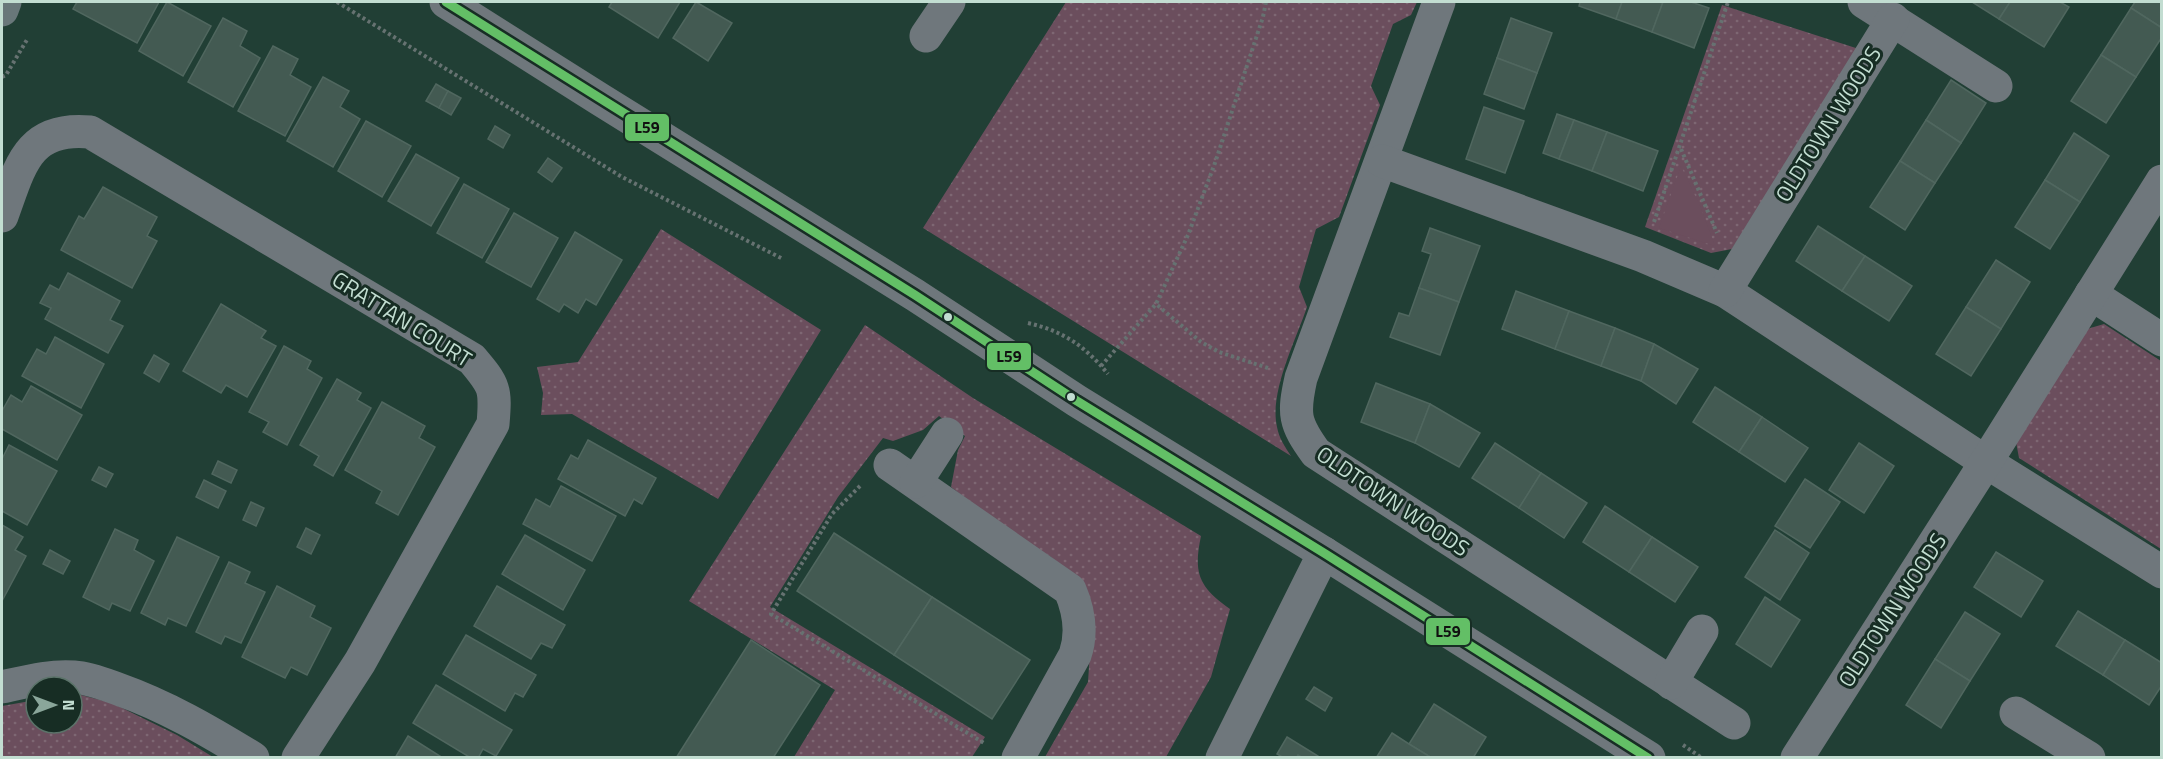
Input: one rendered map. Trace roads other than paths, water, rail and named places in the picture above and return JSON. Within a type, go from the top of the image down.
[{"type":"main road","points":[[2,10],[5,2]]},
{"type":"street","points":[[926,36],[949,2]]},
{"type":"street","name":"OLDTOWN WOODS","points":[[1439,2],[1301,378],[1296,404],[1298,423],[1304,437],[1316,453],[1734,723]]},
{"type":"street","points":[[1864,2],[1996,86]]},
{"type":"street","points":[[456,4],[601,100],[915,295],[1077,401],[1324,553],[1649,758]]},
{"type":"street","name":"OLDTOWN WOODS","points":[[1725,291],[1893,19]]},
{"type":"street","name":"GRATTAN COURT","points":[[2,216],[20,167],[34,147],[51,135],[71,130],[90,132],[472,359],[485,374],[495,394],[493,424],[360,662],[298,758]]},
{"type":"street","points":[[1382,160],[1643,256],[1725,291],[1986,462],[2162,572]]},
{"type":"street","name":"OLDTOWN WOODS","points":[[1797,758],[2162,181]]},
{"type":"street","points":[[2091,294],[2162,340]]},
{"type":"street","points":[[947,434],[903,473],[1070,590],[1078,609],[1080,641],[1075,655],[1004,752]]},
{"type":"street","points":[[1222,758],[1324,553]]},
{"type":"street","points":[[1671,683],[1702,631]]},
{"type":"street","points":[[2,687],[47,678],[75,676],[144,699],[189,720],[253,758]]},
{"type":"street","points":[[2016,713],[2089,758]]}]
